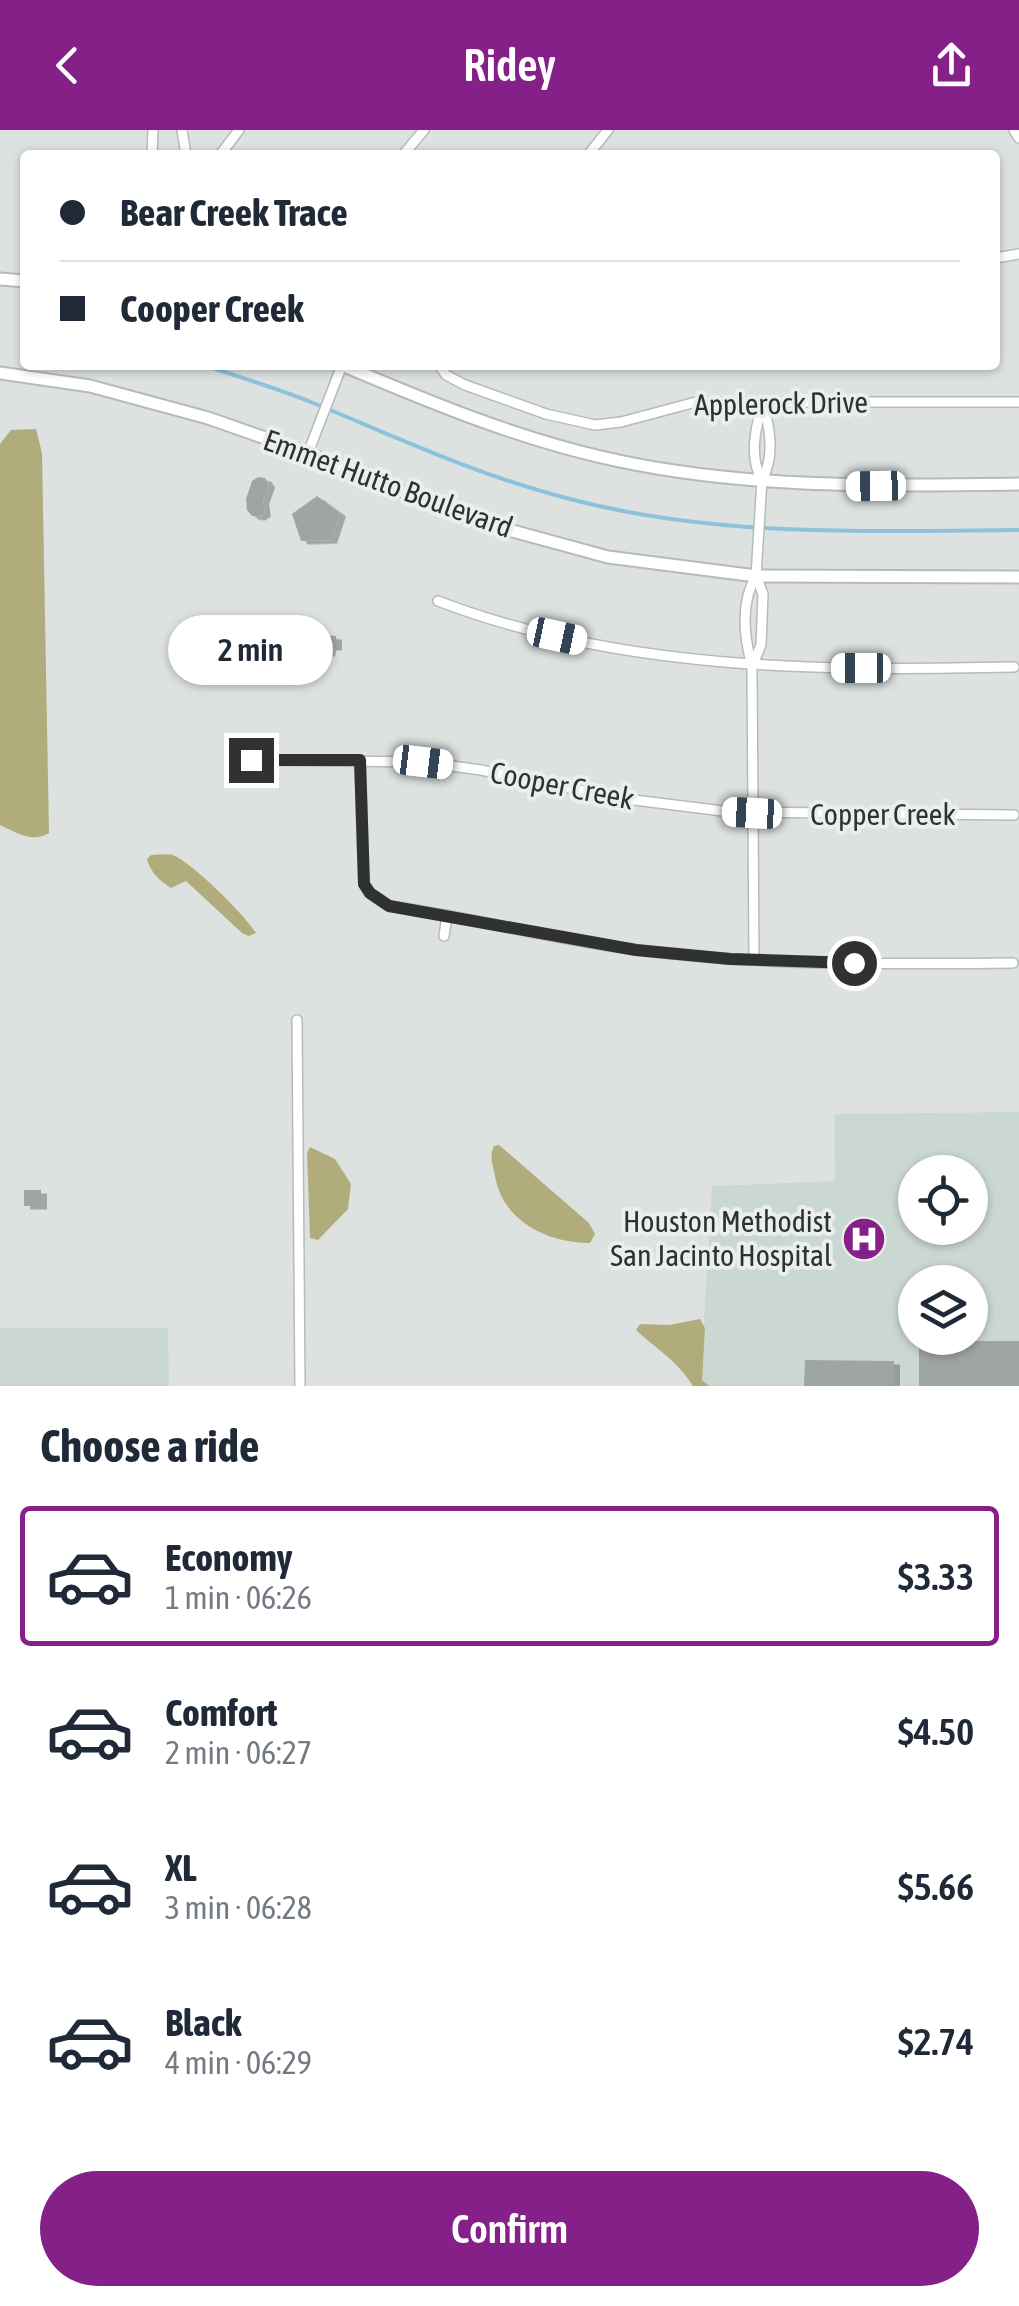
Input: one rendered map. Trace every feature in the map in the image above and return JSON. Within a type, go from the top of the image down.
[{"type":"street","points":[[224,150],[239,130]]},
{"type":"street","points":[[407,150],[424,130]]},
{"type":"street","points":[[592,150],[608,130]]},
{"type":"street","points":[[1014,130],[1019,138]]},
{"type":"street","points":[[308,453],[340,370]]},
{"type":"street","points":[[354,370],[480,421],[635,463],[840,486],[1019,484]]},
{"type":"street","name":"Applerock Drive","points":[[442,370],[465,385],[546,414],[596,425],[696,402],[1019,402]]},
{"type":"street","name":"Emmet Hutto Boulevard","points":[[0,373],[90,386],[208,418],[308,453],[472,520],[608,557],[756,576],[1019,578]]},
{"type":"street","points":[[752,666],[762,645],[764,594],[756,576],[757,545],[762,480],[769,467],[770,429],[763,403]]},
{"type":"street","points":[[754,960],[752,666],[746,644],[746,593],[756,576]]},
{"type":"street","points":[[438,601],[588,642],[752,666],[1014,667]]},
{"type":"street","name":"Cooper Creek","points":[[251,760],[360,760],[462,766],[658,804],[752,813]]},
{"type":"street","points":[[360,760],[364,884],[380,902],[624,948],[754,960],[1014,963]]},
{"type":"street","name":"Copper Creek","points":[[752,813],[1014,814]]},
{"type":"street","points":[[444,936],[447,916]]},
{"type":"street","points":[[297,1020],[300,1386]]},
{"type":"shaded area","points":[[36,429],[42,453],[49,833],[37,837],[24,836],[0,825],[0,444],[11,430]]},
{"type":"shaded area","points":[[151,855],[172,855],[183,861],[218,891],[256,933],[242,933],[186,881],[171,888],[150,868],[147,859]]},
{"type":"shaded area","name":"Houston Methodist San Jacinto Hospital","points":[[1019,1112],[1019,1386],[700,1386],[712,1186],[835,1181],[834,1114]]},
{"type":"shaded area","points":[[499,1145],[589,1223],[595,1234],[590,1243],[544,1234],[507,1206],[492,1161],[494,1146]]},
{"type":"shaded area","points":[[310,1147],[335,1159],[351,1184],[348,1209],[318,1240],[310,1238]]},
{"type":"shaded area","points":[[700,1319],[705,1328],[702,1380],[709,1386],[693,1386],[674,1362],[636,1330],[640,1324],[669,1325]]},
{"type":"shaded area","points":[[0,1328],[168,1328],[169,1386],[0,1386]]},
{"type":"building","points":[[258,477],[269,484],[263,501],[265,513],[259,517],[247,510],[246,499],[252,481]]},
{"type":"building","points":[[317,496],[340,513],[331,540],[301,541],[292,514]]},
{"type":"building","points":[[316,634],[336,636],[336,647],[330,647],[329,653],[318,653],[318,648],[312,648]]},
{"type":"building","points":[[24,1190],[41,1190],[41,1206],[24,1206]]},
{"type":"building","points":[[988,1341],[1019,1341],[1019,1386],[919,1386],[919,1355],[988,1355]]},
{"type":"building","points":[[805,1360],[894,1361],[894,1386],[804,1386]]},
{"type":"waterway","points":[[219,370],[298,397],[501,478],[622,511],[678,520],[791,529],[1019,530]]},
{"type":"place","name":"Houston Methodist San Jacinto Hospital","points":[[864,1239]]},
{"type":"route","points":[[251,760],[360,760],[364,884],[389,906],[636,950],[774,962],[854,963]]}]
